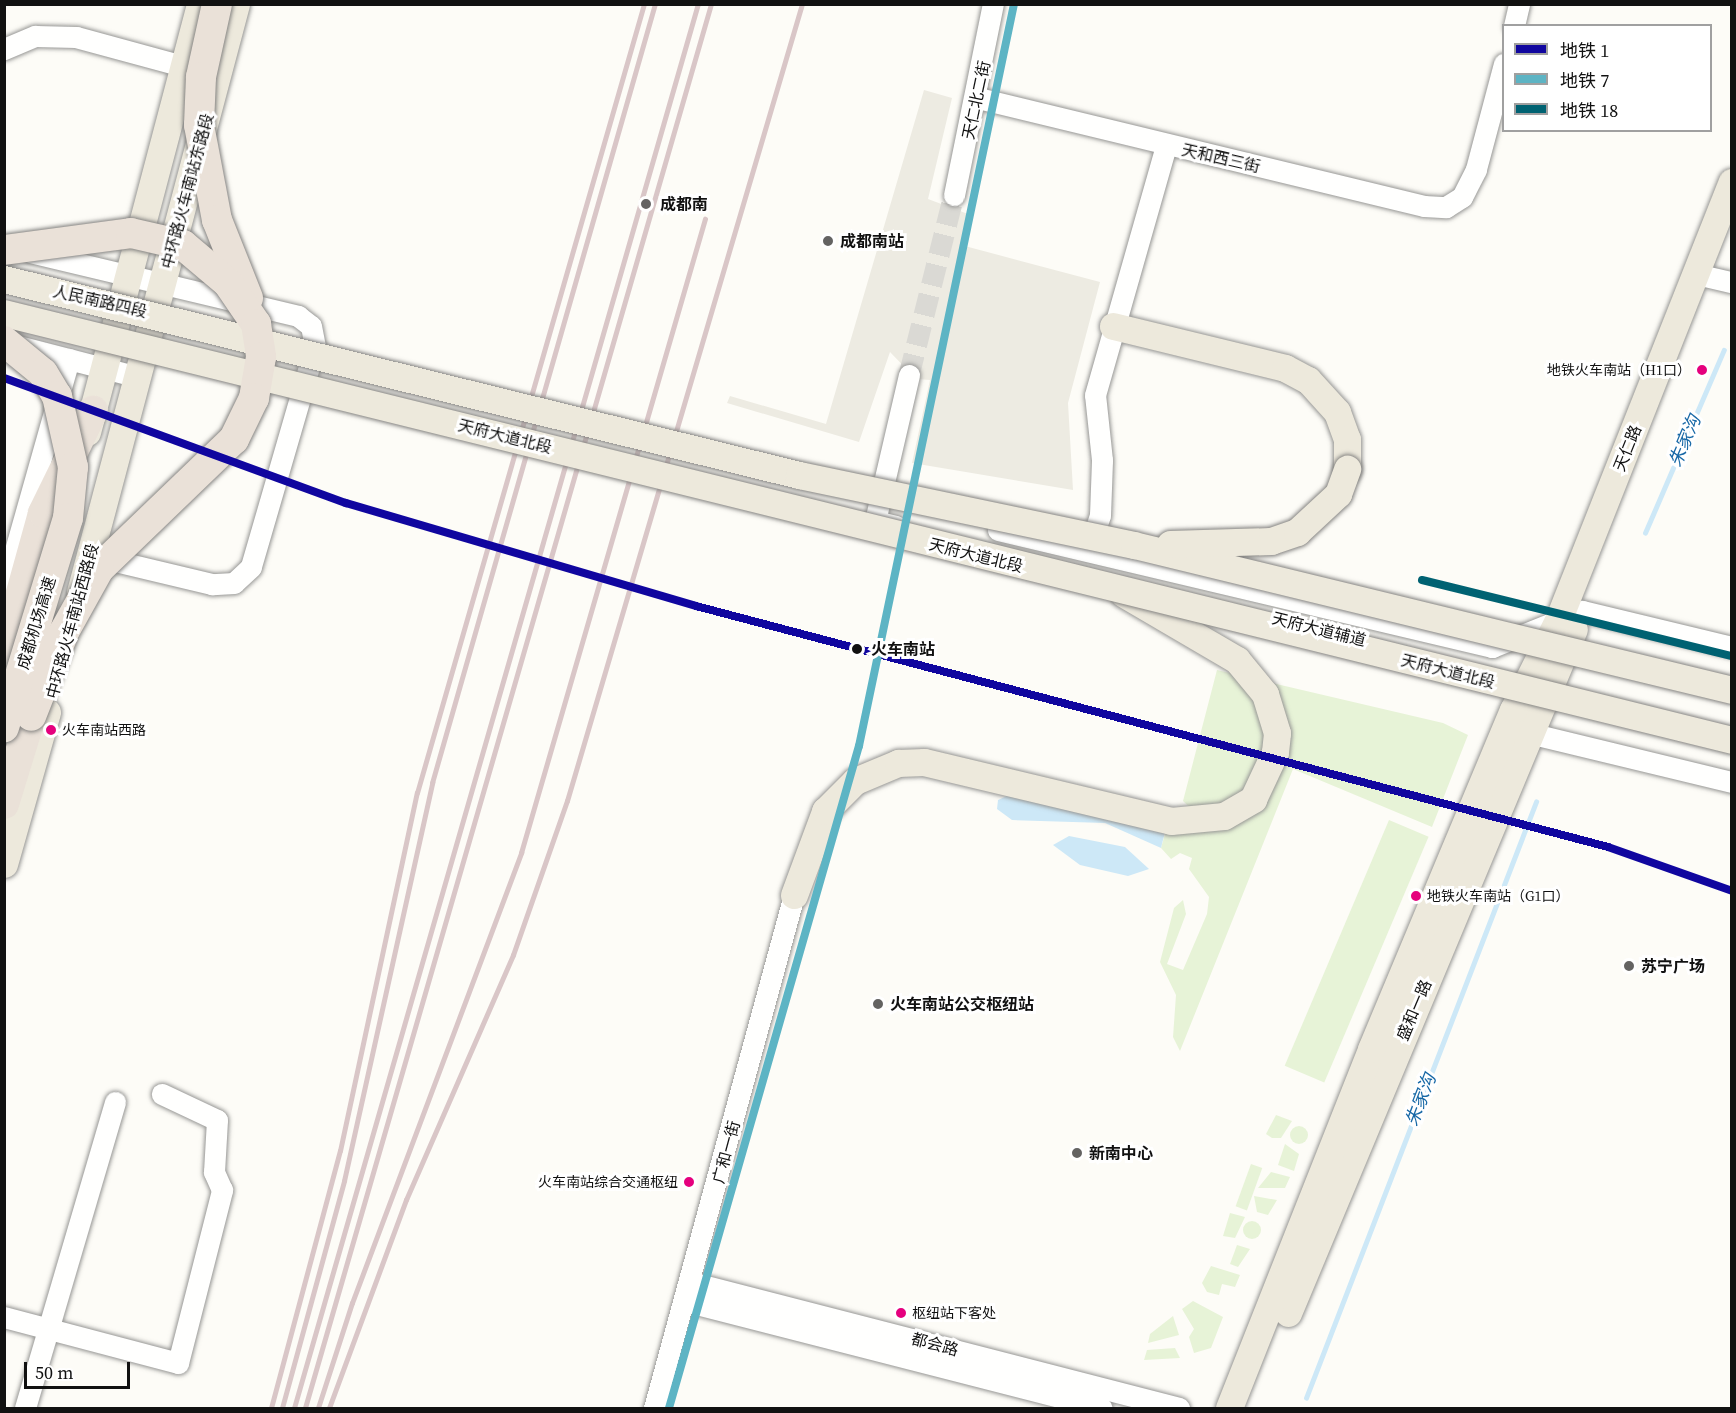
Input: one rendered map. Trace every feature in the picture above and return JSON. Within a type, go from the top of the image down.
[{"type":"highway","points":[[13,724],[99,569],[234,439],[254,398],[261,357],[256,324],[217,220],[203,156],[201,77],[217,4]]},
{"type":"highway","points":[[4,248],[97,235],[159,238],[202,258],[228,283],[256,324]]},
{"type":"highway","name":"成都机场高速","points":[[4,342],[43,373],[57,396],[73,466],[68,518],[13,724],[4,804]]},
{"type":"highway","points":[[4,654],[14,587],[43,513],[93,411]]},
{"type":"main road","points":[[13,724],[11,687],[93,411],[154,169],[200,4]]},
{"type":"main road","name":"中环路火车南站东路段","points":[[139,377],[236,4]]},
{"type":"main road","name":"天仁路","points":[[1714,278],[1731,182]]},
{"type":"main road","name":"天仁路","points":[[1513,710],[1570,615],[1714,278],[1731,228]]},
{"type":"main road","name":"人民南路四段","points":[[4,279],[196,323]]},
{"type":"main road","name":"人民南路四段","points":[[4,313],[187,356]]},
{"type":"main road","name":"天府大道北段","points":[[196,323],[799,475],[1134,545],[1731,690]]},
{"type":"main road","points":[[1113,326],[1285,368],[1326,395],[1347,439],[1347,469],[1338,494],[1321,514],[1298,532],[1271,541],[1134,545]]},
{"type":"main road","name":"天府大道北段","points":[[187,356],[1118,591],[1731,740]]},
{"type":"main road","name":"中环路火车南站西路段","points":[[4,864],[139,377]]},
{"type":"main road","points":[[794,896],[825,812],[855,781],[898,763],[924,762],[1171,821],[1224,816],[1253,799],[1263,786],[1277,733],[1265,694],[1254,677],[1216,646],[1118,591]]},
{"type":"main road","name":"盛和一路","points":[[1248,1408],[1529,733],[1570,615]]},
{"type":"main road","name":"盛和一路","points":[[1228,1408],[1371,1048],[1513,710]]},
{"type":"street","name":"天仁北二街","points":[[954,195],[978,98],[993,4]]},
{"type":"street","points":[[1514,24],[1519,4]]},
{"type":"street","points":[[4,49],[35,36],[76,37],[183,66]]},
{"type":"street","name":"天和西三街","points":[[978,98],[1424,206],[1446,207],[1462,197],[1476,169],[1502,68]]},
{"type":"street","points":[[1087,561],[1100,515],[1102,460],[1095,395],[1166,145]]},
{"type":"street","points":[[58,258],[89,249],[127,221],[154,169]]},
{"type":"street","name":"人民南路四段","points":[[4,248],[129,274],[298,316],[311,326],[315,346],[251,567],[234,583],[212,584],[90,555]]},
{"type":"street","points":[[4,342],[139,377]]},
{"type":"street","points":[[14,587],[69,359]]},
{"type":"street","name":"天府大道辅道","points":[[909,375],[878,512],[1087,561],[1492,647],[1570,615]]},
{"type":"street","name":"天府大道辅道","points":[[1087,561],[1484,669],[1529,733]]},
{"type":"street","points":[[1570,615],[1731,647]]},
{"type":"street","points":[[1529,733],[1731,782]]},
{"type":"street","name":"广和一街","points":[[654,1408],[794,896]]},
{"type":"street","points":[[4,1317],[178,1364],[222,1190],[213,1172],[217,1119],[162,1094]]},
{"type":"street","points":[[26,1408],[115,1102]]},
{"type":"street","name":"都会路","points":[[687,1291],[1101,1408]]},
{"type":"street","name":"都会路","points":[[687,1291],[1179,1408]]},
{"type":"green space","points":[[1217,670],[1443,723],[1468,735],[1432,827],[1293,769],[1180,1051],[1173,1037],[1176,995],[1160,962],[1174,908],[1183,900],[1186,914],[1167,964],[1183,970],[1207,914],[1209,897],[1189,869],[1192,858],[1180,853],[1171,859],[1161,848],[1167,827],[1206,823],[1183,801]]},
{"type":"green space","points":[[1389,820],[1429,837],[1324,1083],[1285,1066]]},
{"type":"green space","points":[[1276,1115],[1292,1121],[1281,1138],[1272,1138],[1266,1134]]},
{"type":"green space","points":[[1299,1126],[1305,1129],[1308,1135],[1305,1141],[1299,1144],[1293,1141],[1290,1135],[1293,1129]]},
{"type":"green space","points":[[1285,1144],[1299,1154],[1294,1171],[1278,1165]]},
{"type":"green space","points":[[1251,1164],[1262,1168],[1247,1210],[1236,1206]]},
{"type":"green space","points":[[1271,1172],[1290,1177],[1285,1188],[1258,1188]]},
{"type":"green space","points":[[1254,1196],[1277,1200],[1268,1215],[1257,1212]]},
{"type":"green space","points":[[1230,1213],[1245,1217],[1235,1238],[1223,1236]]},
{"type":"green space","points":[[1248,1221],[1256,1221],[1261,1226],[1259,1237],[1248,1239],[1243,1234],[1243,1226]]},
{"type":"green space","points":[[1237,1245],[1250,1249],[1238,1267],[1230,1264]]},
{"type":"green space","points":[[1211,1266],[1240,1275],[1235,1287],[1222,1284],[1219,1295],[1207,1292],[1202,1283]]},
{"type":"green space","points":[[1193,1301],[1223,1317],[1211,1348],[1194,1353],[1189,1337],[1194,1329],[1182,1309]]},
{"type":"green space","points":[[1173,1316],[1179,1335],[1148,1343],[1150,1334]]},
{"type":"green space","points":[[1175,1348],[1180,1358],[1144,1360],[1147,1350]]},
{"type":"shaded area","points":[[924,90],[952,98],[928,199],[968,214],[961,245],[1100,282],[1068,403],[1073,490],[912,463],[930,380],[916,379],[890,352],[859,442],[727,403],[730,396],[826,424]]},
{"type":"water","points":[[1009,795],[1165,832],[1161,848],[1105,823],[1012,820],[997,809],[998,800]]},
{"type":"water","points":[[1069,836],[1125,847],[1149,869],[1128,876],[1080,865],[1053,845]]},
{"type":"waterway","name":"朱家沟","points":[[1645,533],[1724,350]]},
{"type":"waterway","name":"朱家沟","points":[[1306,1398],[1536,802]]},
{"type":"tunnel","points":[[909,375],[954,195]]},
{"type":"railway","points":[[271,1408],[340,1151],[417,793],[644,4]]},
{"type":"railway","points":[[282,1408],[344,1181],[432,783],[655,4]]},
{"type":"railway","points":[[294,1408],[698,4]]},
{"type":"railway","points":[[305,1408],[711,4]]},
{"type":"railway","points":[[329,1408],[406,1200],[513,955],[567,801],[802,4]]},
{"type":"railway","points":[[318,1408],[352,1303],[521,853],[705,219]]},
{"type":"metro line","name":"7","points":[[669,1408],[859,746],[1014,4]]},
{"type":"metro line","name":"1","points":[[4,378],[346,503],[696,606],[1608,847],[1732,891]]},
{"type":"metro line","name":"18","points":[[1422,580],[1732,656]]},
{"type":"place","name":"成都南","points":[[646,204]]},
{"type":"place","name":"成都南站","points":[[828,241]]},
{"type":"place","name":"地铁火车南站（H1口）","points":[[1702,370]]},
{"type":"place","name":"火车南站","points":[[857,649]]},
{"type":"place","name":"火车南站西路","points":[[51,730]]},
{"type":"place","name":"地铁火车南站（G1口）","points":[[1416,896]]},
{"type":"place","name":"苏宁广场","points":[[1629,966]]},
{"type":"place","name":"火车南站公交枢纽站","points":[[878,1004]]},
{"type":"place","name":"新南中心","points":[[1077,1153]]},
{"type":"place","name":"火车南站综合交通枢纽","points":[[689,1182]]},
{"type":"place","name":"枢纽站下客处","points":[[901,1313]]}]
